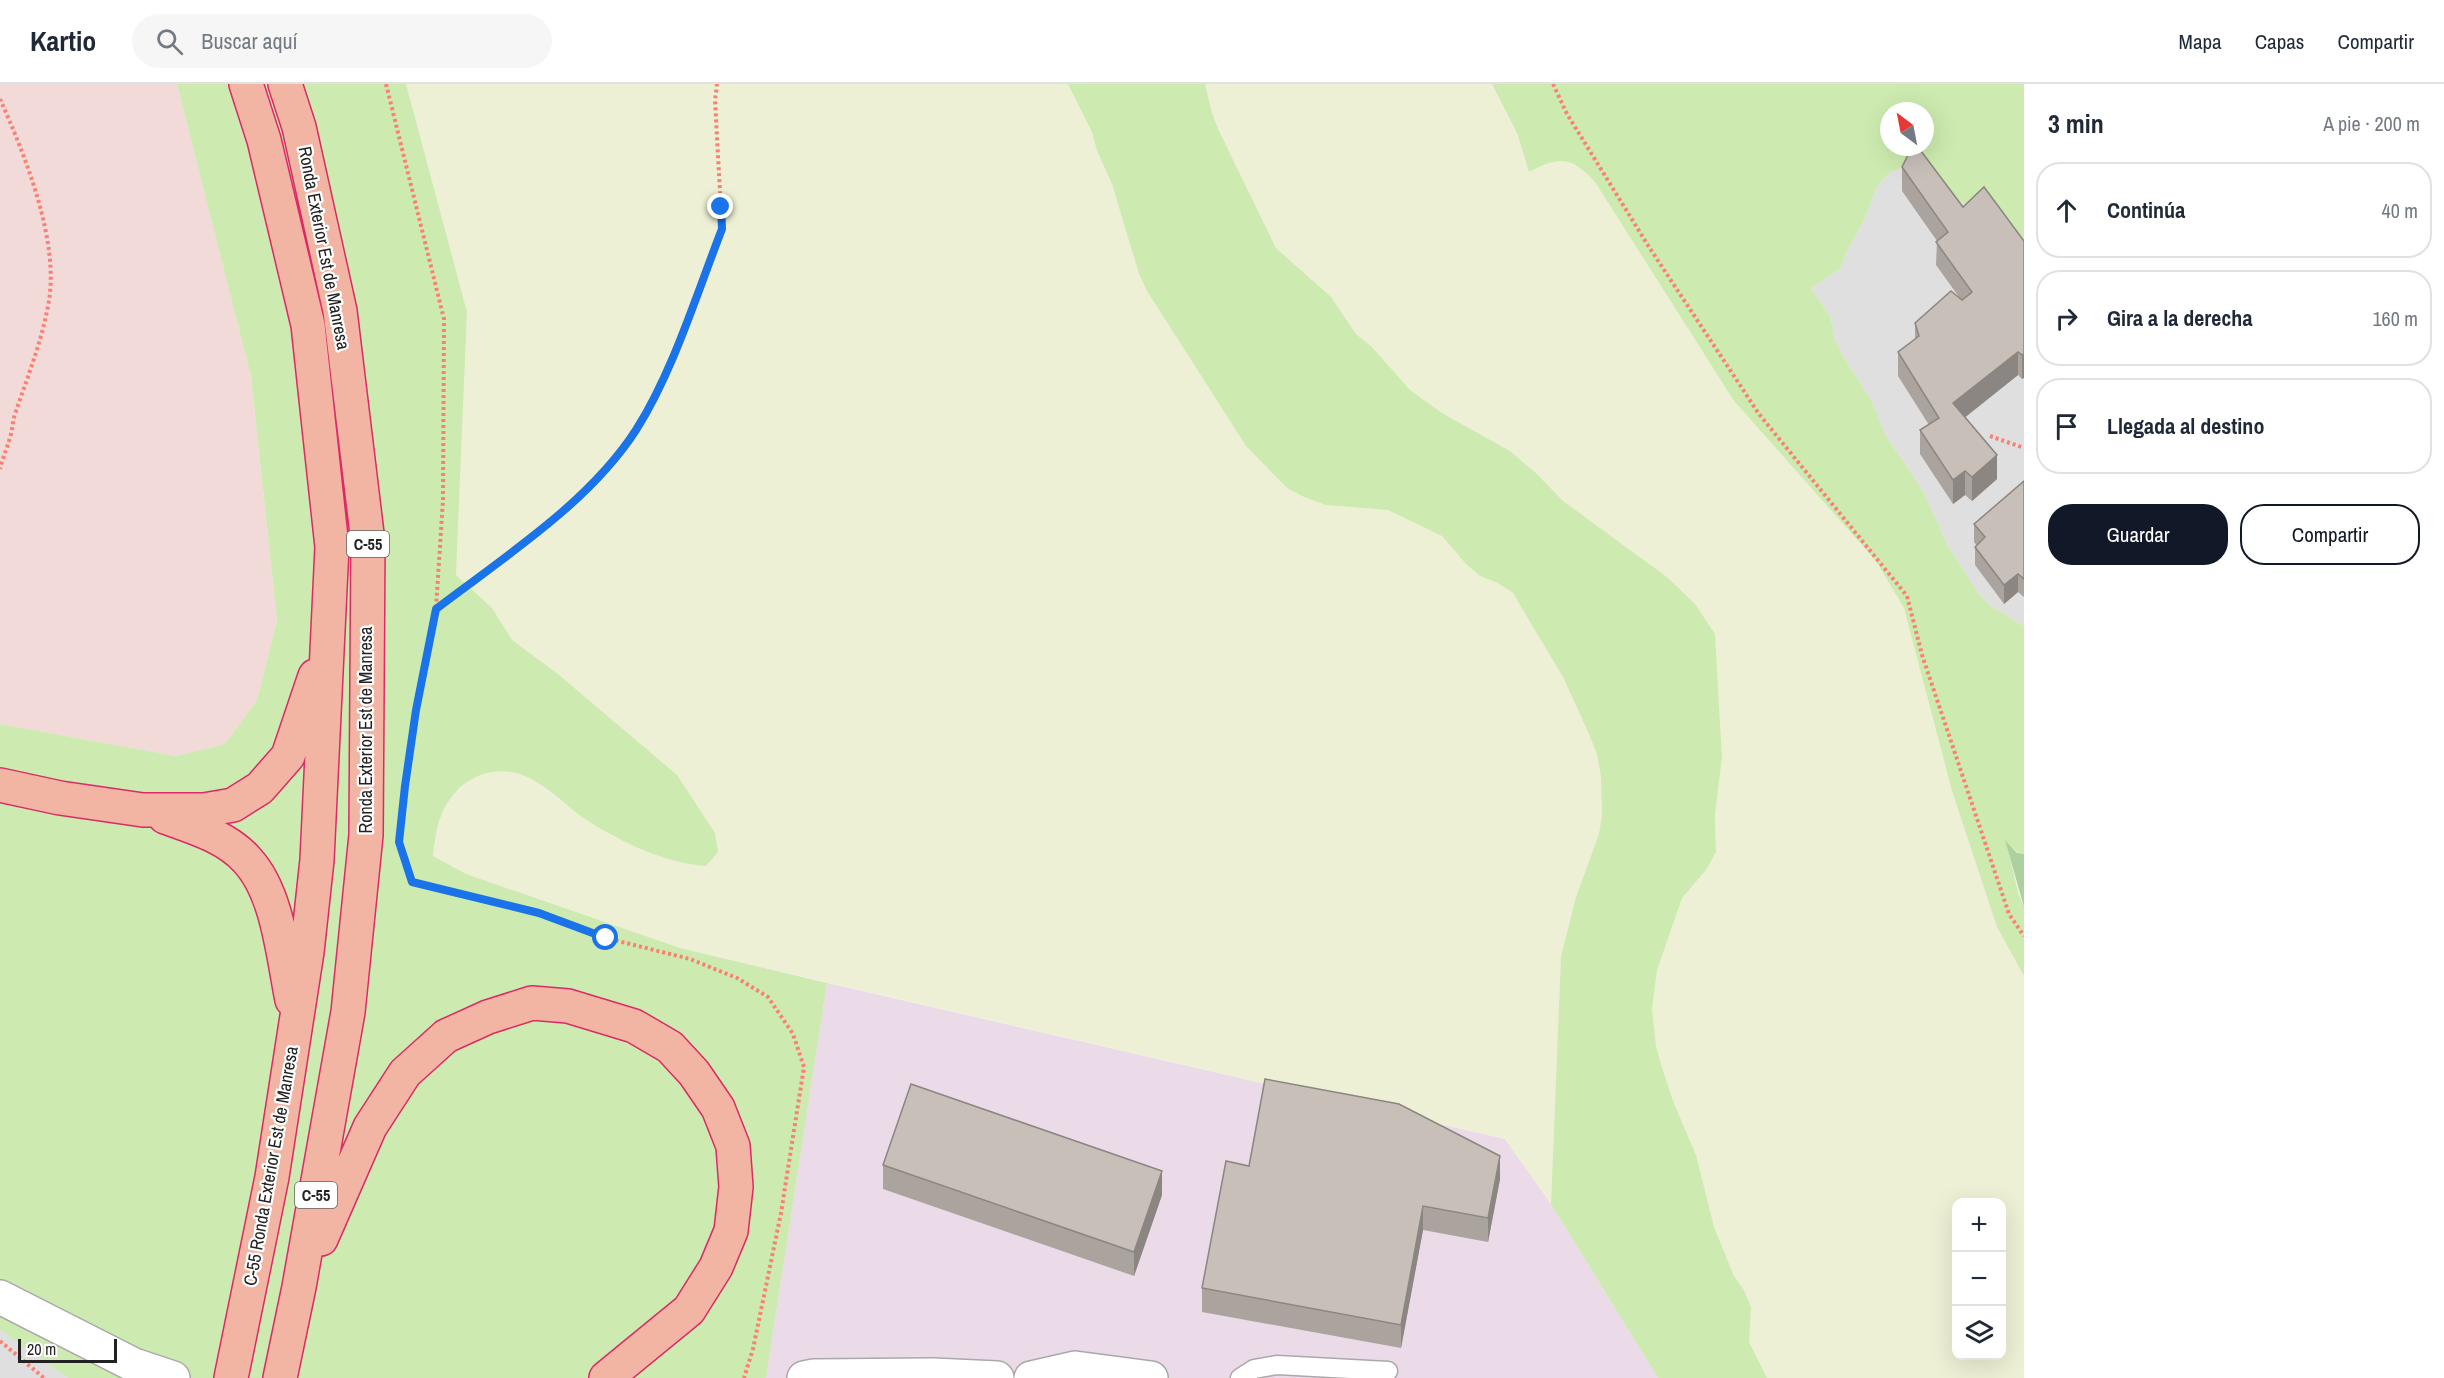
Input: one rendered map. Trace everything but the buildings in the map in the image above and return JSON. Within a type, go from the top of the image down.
[{"type":"highway","name":"Ronda Exterior Est de Manresa","points":[[246,84],[264,140],[308,325],[332,547],[317,860],[307,952]]},
{"type":"highway","name":"Ronda Exterior Est de Manresa","points":[[280,1378],[299,1287],[348,1012],[366,835],[368,542],[340,311],[299,127],[285,84]]},
{"type":"highway","points":[[2,785],[60,798],[143,810],[204,810],[233,805],[260,788],[288,756],[329,634]]},
{"type":"highway","points":[[143,810],[192,826],[220,840],[247,859],[269,894],[297,1022]]},
{"type":"highway","name":"C-55 Ronda Exterior Est de Manresa","points":[[231,1378],[272,1177],[307,952]]},
{"type":"highway","points":[[299,1287],[370,1127],[405,1073],[446,1036],[488,1017],[532,1003],[568,1006],[599,1014],[634,1026],[670,1047],[694,1073],[718,1108],[729,1137],[736,1187],[731,1231],[716,1267],[689,1310],[606,1378]]},
{"type":"street","points":[[0,1272],[63,1328]]},
{"type":"street","points":[[0,1297],[134,1365],[173,1378]]},
{"type":"street","points":[[1031,1378],[1075,1368],[1151,1378]]},
{"type":"street","points":[[804,1378],[921,1375],[997,1378]]},
{"type":"lane","points":[[1240,1378],[1254,1369],[1277,1365],[1388,1371]]},
{"type":"path","points":[[386,84],[444,319],[443,500],[436,609],[416,710],[401,819]]},
{"type":"path","points":[[436,609],[569,506],[608,465],[635,431],[660,387],[722,229],[717,84]]},
{"type":"path","points":[[1553,84],[1567,114],[1649,247],[1759,414],[1907,596],[1922,655],[2009,914],[2024,936]]},
{"type":"path","points":[[0,99],[25,156],[42,217],[50,261],[51,282],[38,352],[15,414],[0,469]]},
{"type":"path","points":[[1990,435],[2024,448]]},
{"type":"path","points":[[399,842],[412,882],[539,913],[606,938],[690,959],[737,978],[768,997],[793,1034],[804,1067],[781,1213],[753,1349],[744,1378]]},
{"type":"path","points":[[0,1341],[44,1378]]},
{"type":"shaded area","points":[[0,84],[177,84],[251,377],[277,620],[257,700],[225,744],[176,756],[0,724]]},
{"type":"shaded area","points":[[1914,162],[2024,240],[2024,626],[1992,607],[1978,593],[1947,544],[1923,491],[1886,436],[1872,402],[1834,337],[1831,318],[1811,288],[1841,268],[1877,186],[1891,172]]},
{"type":"shaded area","points":[[827,983],[1505,1139],[1551,1204],[1658,1378],[766,1378]]},
{"type":"shaded area","points":[[0,1330],[68,1378],[0,1378]]},
{"type":"green space","points":[[177,84],[406,84],[467,312],[456,575],[492,608],[512,640],[558,674],[677,775],[715,833],[718,852],[706,866],[677,861],[649,852],[588,821],[533,780],[506,771],[479,776],[467,782],[457,791],[448,802],[439,821],[433,856],[466,874],[680,948],[827,983],[766,1378],[68,1378],[0,1330],[0,724],[176,756],[225,744],[257,700],[277,620],[251,377]]},
{"type":"green space","points":[[406,84],[1068,84],[1092,132],[1097,151],[1112,184],[1139,274],[1147,291],[1246,446],[1287,488],[1326,505],[1388,510],[1442,536],[1466,564],[1480,576],[1498,583],[1513,593],[1563,677],[1589,734],[1597,754],[1601,777],[1602,815],[1599,834],[1570,917],[1561,956],[1551,1204],[1505,1139],[680,948],[466,874],[433,856],[441,816],[450,800],[476,775],[494,770],[514,772],[531,779],[562,802],[668,858],[685,864],[604,714],[558,674],[512,640],[492,608],[456,575],[467,312]]},
{"type":"green space","points":[[1068,84],[1205,84],[1219,131],[1276,248],[1331,297],[1356,334],[1372,347],[1410,390],[1442,413],[1510,451],[1563,501],[1667,577],[1695,604],[1715,634],[1722,757],[1715,815],[1716,852],[1706,870],[1682,898],[1657,970],[1652,1009],[1656,1046],[1661,1064],[1673,1101],[1696,1155],[1714,1227],[1734,1276],[1744,1290],[1751,1307],[1749,1342],[1767,1378],[1658,1378],[1551,1204],[1561,956],[1576,897],[1599,834],[1602,815],[1601,777],[1597,754],[1563,677],[1513,593],[1498,583],[1480,576],[1466,564],[1442,536],[1388,510],[1326,505],[1304,497],[1287,488],[1246,446],[1147,291],[1139,274],[1112,184],[1097,151],[1092,132]]},
{"type":"green space","points":[[1205,84],[1492,84],[1517,133],[1529,172],[1546,163],[1566,160],[1582,168],[1595,182],[1734,401],[1876,561],[1904,608],[1952,791],[1997,927],[2024,976],[2024,1378],[1767,1378],[1749,1342],[1751,1307],[1744,1290],[1734,1276],[1714,1227],[1696,1155],[1673,1101],[1661,1064],[1656,1046],[1652,1009],[1657,970],[1682,898],[1705,870],[1717,835],[1715,815],[1722,757],[1715,634],[1695,604],[1667,577],[1563,501],[1510,451],[1442,413],[1410,390],[1372,347],[1356,334],[1331,297],[1276,248],[1219,131]]},
{"type":"green space","points":[[1492,84],[2024,84],[2024,240],[2017,233],[1953,197],[1914,162],[1891,172],[1877,186],[1841,268],[1811,288],[1831,318],[1834,337],[1872,402],[1886,436],[1923,491],[1947,544],[1978,593],[1992,607],[2024,626],[2024,854],[2018,853],[2006,841],[2018,892],[2024,907],[2024,976],[1997,927],[1952,791],[1904,608],[1876,561],[1734,401],[1595,182],[1587,173],[1565,161],[1549,163],[1529,172],[1517,133]]},
{"type":"green space","points":[[2005,840],[2017,853],[2024,854],[2024,907]]},
{"type":"route","points":[[606,938],[539,913],[412,882],[399,842],[416,710],[436,609],[569,506],[608,465],[635,431],[660,387],[722,229],[721,207]]}]
